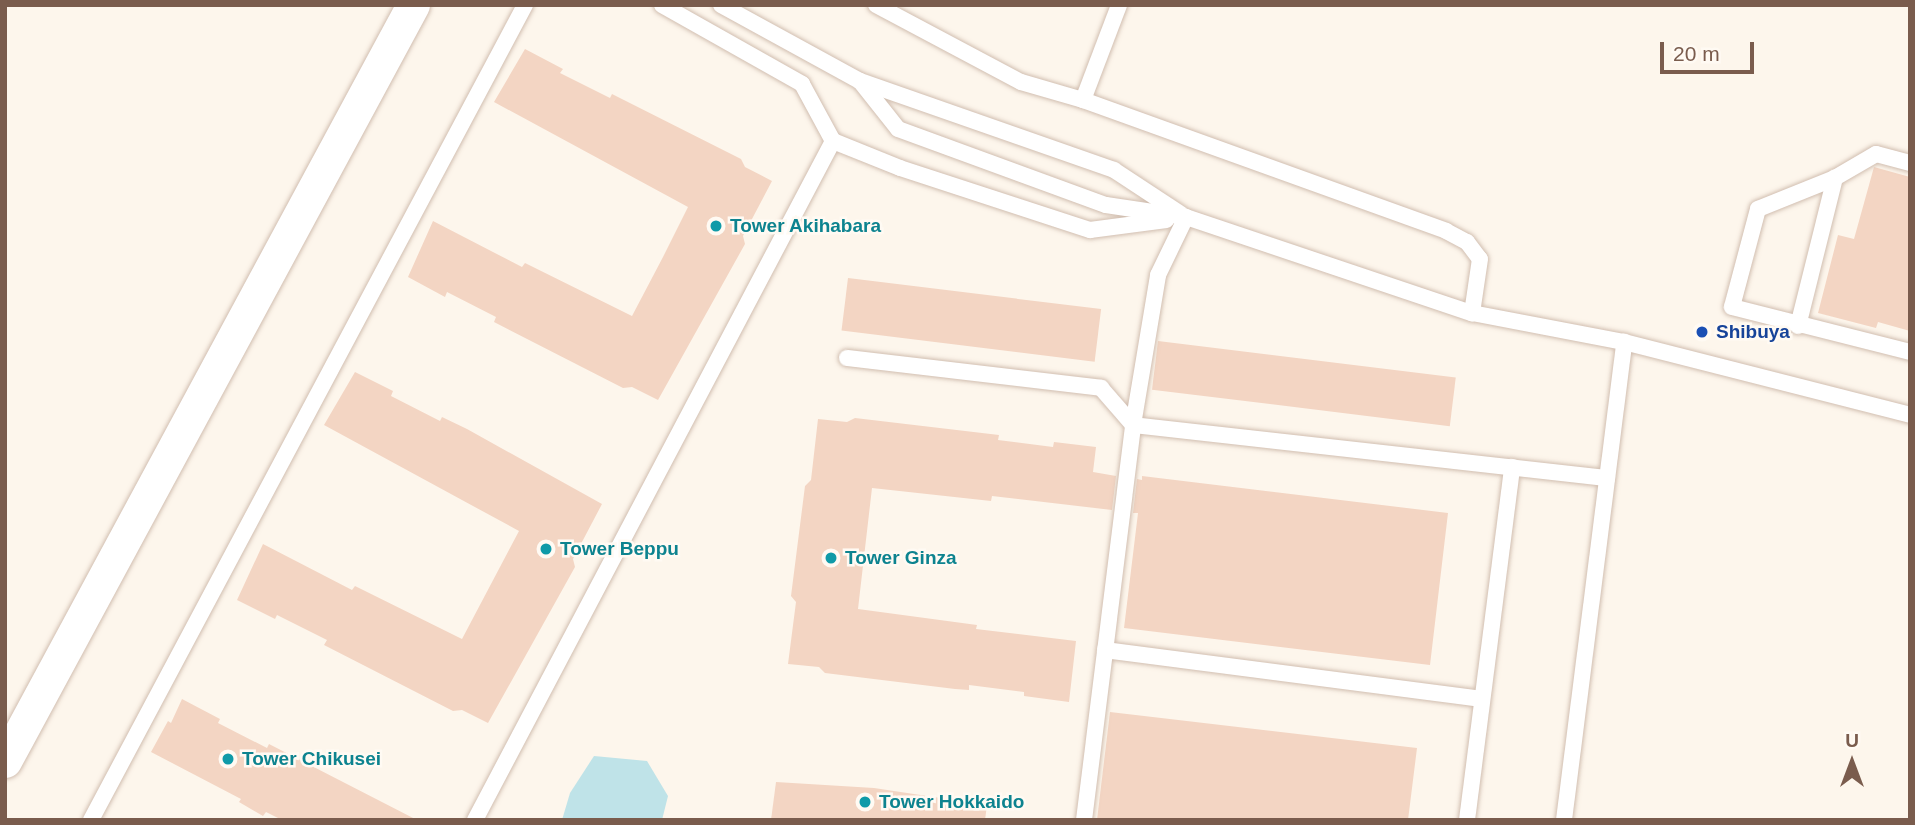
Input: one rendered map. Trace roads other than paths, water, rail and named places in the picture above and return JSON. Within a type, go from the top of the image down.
[{"type":"street","points":[[5,761],[414,5]]},
{"type":"lane","points":[[91,820],[525,5]]},
{"type":"lane","points":[[662,5],[802,84],[832,141],[900,168],[1090,230],[1186,217]]},
{"type":"lane","points":[[721,5],[860,81],[1114,170],[1186,217]]},
{"type":"lane","points":[[876,5],[1021,82],[1083,100],[1446,231],[1467,242],[1480,259],[1472,313]]},
{"type":"lane","points":[[1083,100],[1119,5]]},
{"type":"lane","points":[[860,81],[898,129],[1107,205],[1186,217],[1472,313],[1624,342],[1910,415]]},
{"type":"lane","points":[[475,820],[832,141]]},
{"type":"lane","points":[[1910,163],[1876,154],[1835,178],[1758,209],[1732,307],[1798,326],[1910,352]]},
{"type":"lane","points":[[1798,326],[1835,178]]},
{"type":"lane","points":[[1084,820],[1133,425],[1158,275],[1186,217]]},
{"type":"lane","points":[[1564,820],[1624,342]]},
{"type":"lane","points":[[847,358],[1101,388],[1133,425],[1607,478]]},
{"type":"lane","points":[[1467,820],[1512,467]]},
{"type":"lane","points":[[1105,650],[1482,699]]},
{"type":"water","points":[[594,756],[647,761],[668,796],[662,820],[562,820],[570,793]]},
{"type":"place","name":"Tower Akihabara","points":[[716,226]]},
{"type":"place","name":"Shibuya","points":[[1702,332]]},
{"type":"place","name":"Tower Beppu","points":[[546,549]]},
{"type":"place","name":"Tower Ginza","points":[[831,558]]},
{"type":"place","name":"Tower Chikusei","points":[[228,759]]},
{"type":"place","name":"Tower Hokkaido","points":[[865,802]]}]
